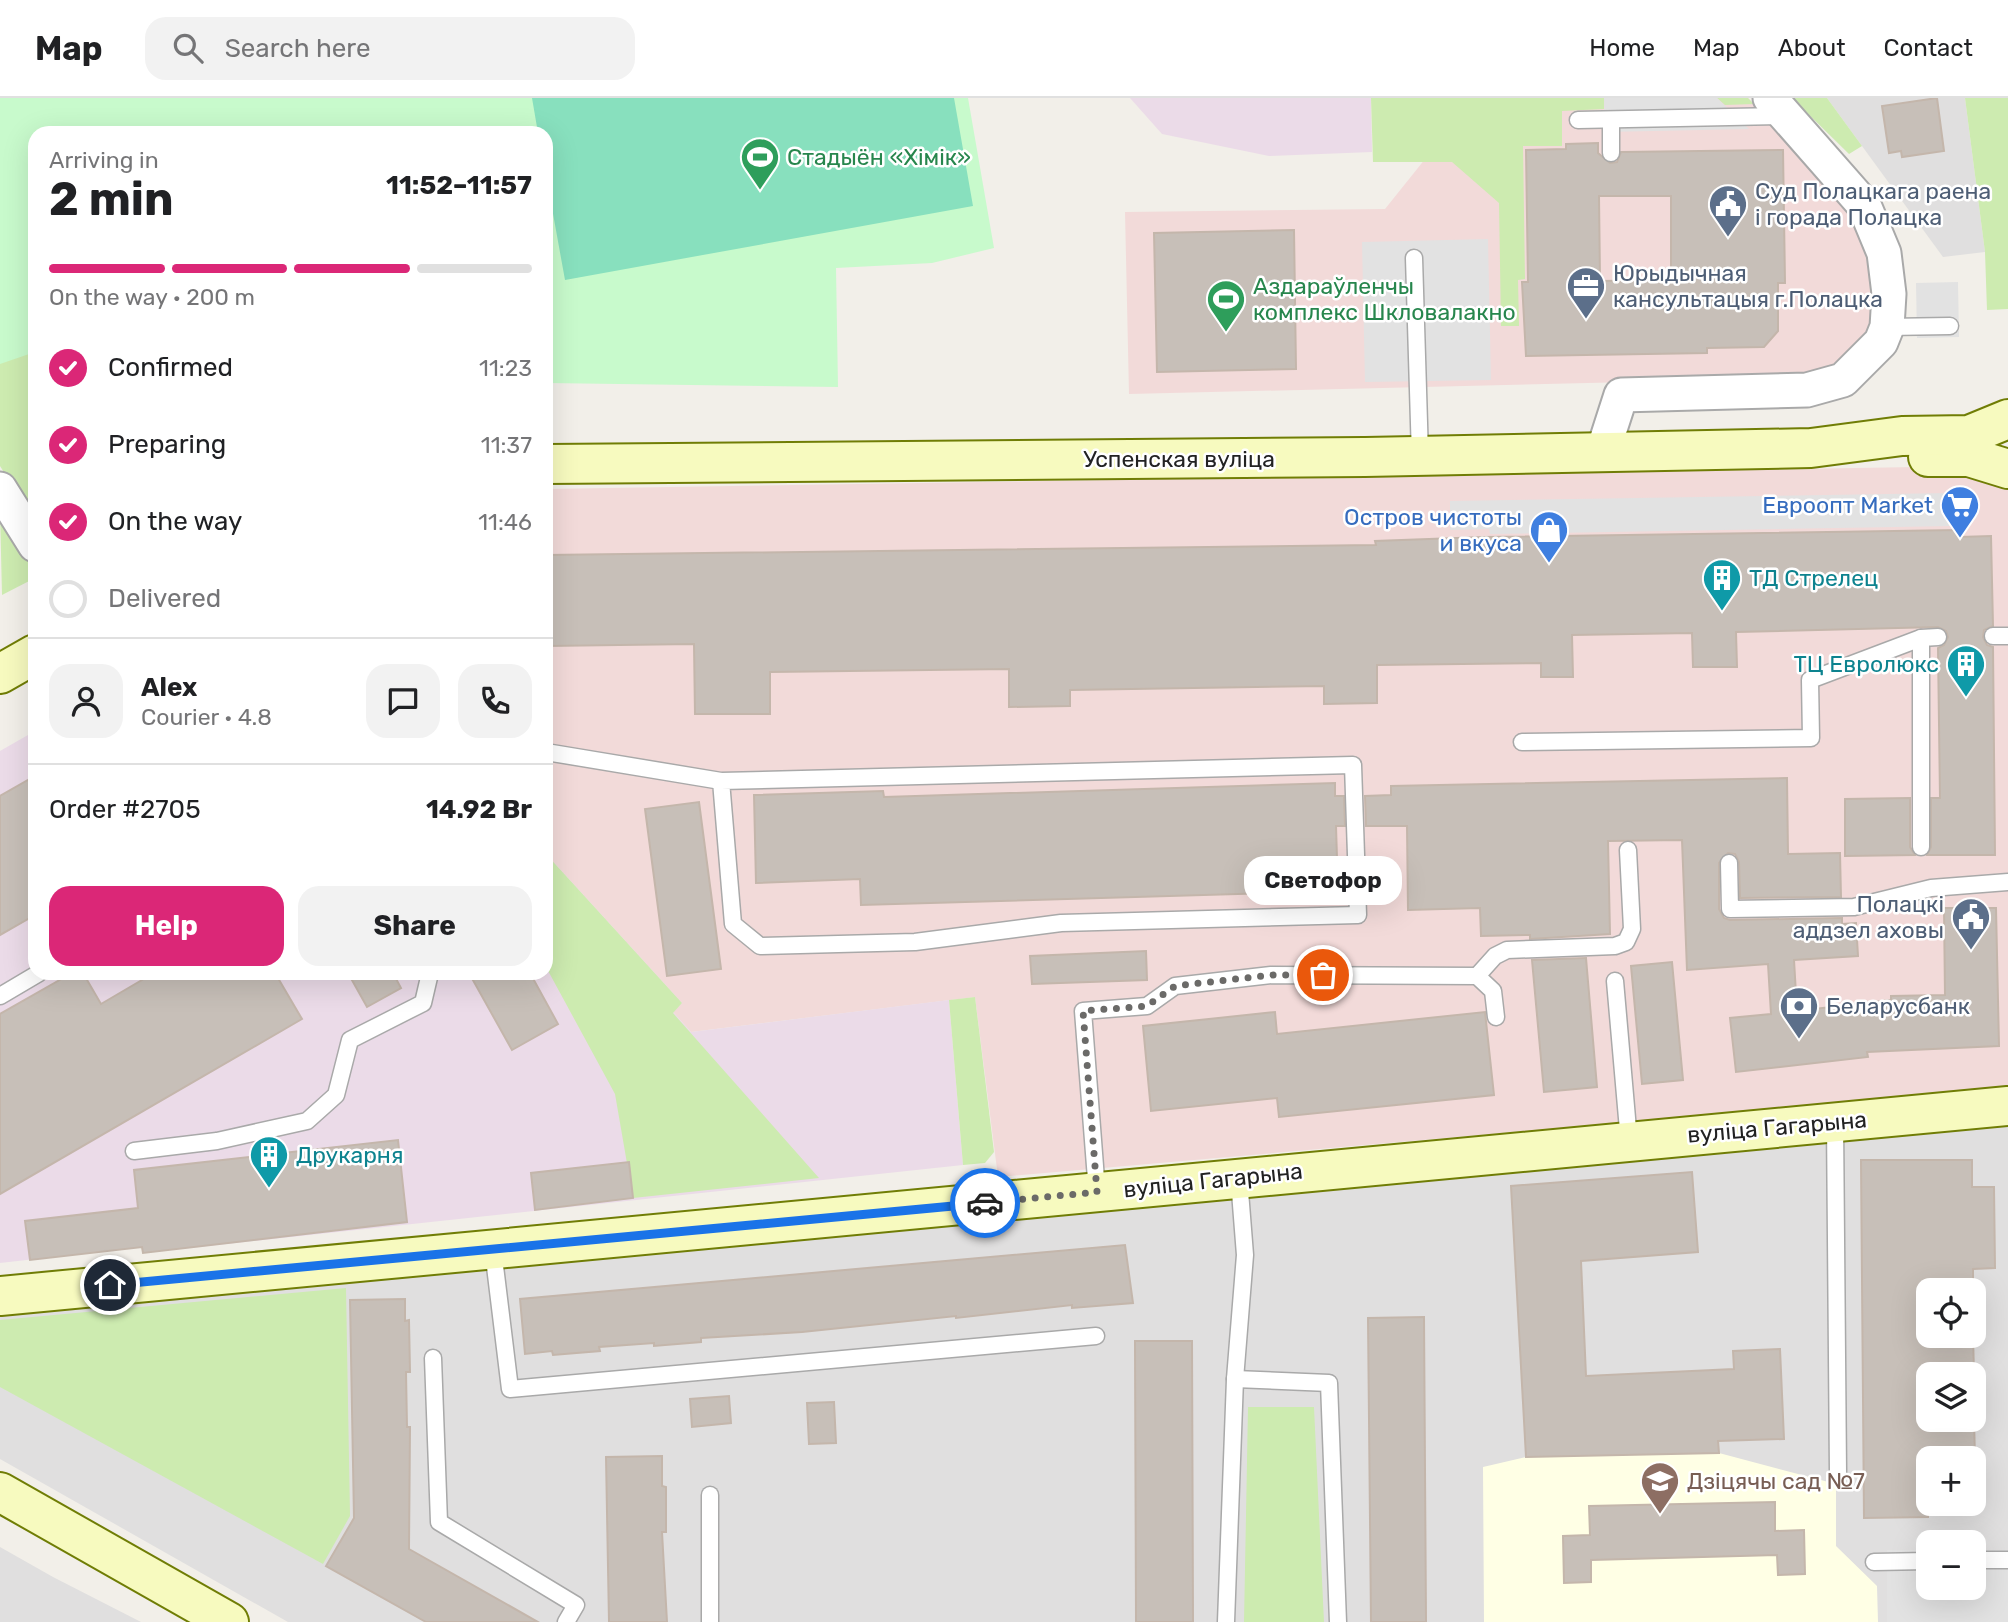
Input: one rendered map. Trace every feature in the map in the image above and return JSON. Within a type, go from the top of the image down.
[{"type":"street","points":[[1602,454],[1621,396],[1807,390],[1843,380],[1881,342],[1887,327],[1889,294],[1884,253],[1864,205],[1779,107]]},
{"type":"street","name":"Успенская вуліца","points":[[553,464],[1602,454],[1811,448],[1902,436],[1969,435],[2008,419]]},
{"type":"street","name":"Успенская вуліца","points":[[1811,448],[1903,456],[1969,457],[2008,469]]},
{"type":"street","points":[[0,489],[28,534]]},
{"type":"street","points":[[0,674],[28,658]]},
{"type":"street","name":"вуліца Гагарына","points":[[0,1296],[2008,1106]]},
{"type":"street","points":[[0,1492],[229,1622]]},
{"type":"lane","points":[[1578,120],[1611,120],[1779,107]]},
{"type":"lane","points":[[1611,120],[1611,153]]},
{"type":"lane","points":[[1414,258],[1420,456]]},
{"type":"lane","points":[[1887,327],[1950,326]]},
{"type":"lane","points":[[1522,743],[1811,738],[1810,680],[1921,638],[1938,637]]},
{"type":"lane","points":[[1921,638],[1921,847]]},
{"type":"lane","points":[[553,753],[720,781],[1353,765],[1358,915],[1061,923],[915,942],[760,946],[733,923],[720,781]]},
{"type":"lane","points":[[1477,976],[1494,956],[1507,950],[1615,946],[1626,942],[1632,929],[1628,850]]},
{"type":"lane","points":[[1729,863],[1730,909],[1854,907],[1931,888],[2008,882]]},
{"type":"lane","points":[[1097,1192],[1083,1011],[1147,1006],[1175,986],[1271,975],[1477,976],[1493,991],[1496,1017]]},
{"type":"lane","points":[[0,996],[28,979]]},
{"type":"lane","points":[[134,1151],[217,1141],[307,1121],[336,1095],[350,1040],[423,1003],[428,980]]},
{"type":"lane","points":[[1615,981],[1629,1141]]},
{"type":"lane","points":[[1835,1122],[1838,1473]]},
{"type":"lane","points":[[1226,1622],[1236,1379],[1245,1255],[1239,1177]]},
{"type":"lane","points":[[493,1250],[510,1389],[1096,1336]]},
{"type":"lane","points":[[433,1359],[439,1522],[576,1605],[566,1622]]},
{"type":"lane","points":[[1236,1379],[1329,1383],[1338,1622]]},
{"type":"lane","points":[[710,1495],[710,1622]]},
{"type":"lane","points":[[1986,1560],[2008,1560]]},
{"type":"lane","points":[[1874,1562],[1916,1561]]},
{"type":"shaded area","points":[[1130,98],[1371,98],[1372,152],[1269,156],[1162,134]]},
{"type":"shaded area","points":[[1474,98],[1748,98],[1851,208],[1871,260],[1876,297],[1870,336],[1833,370],[1802,378],[1129,394],[1125,212],[1385,209]]},
{"type":"shaded area","points":[[1604,98],[1717,98],[1749,129],[1605,132]]},
{"type":"shaded area","points":[[1827,98],[1965,98],[1985,252],[1943,257]]},
{"type":"shaded area","points":[[1488,239],[1491,380],[1365,382],[1362,242]]},
{"type":"shaded area","points":[[1958,282],[1959,337],[1917,338],[1916,283]]},
{"type":"shaded area","points":[[1917,467],[2008,484],[2008,1089],[998,1177],[975,997],[691,1032],[673,1012],[682,1003],[553,862],[553,489]]},
{"type":"shaded area","points":[[1952,493],[1953,526],[1490,534],[1489,529],[1450,530],[1450,501]]},
{"type":"shaded area","points":[[28,735],[28,980],[553,980],[553,862],[682,1003],[673,1012],[691,1032],[949,1000],[963,1165],[143,1253],[142,1247],[0,1263],[0,751]]},
{"type":"shaded area","points":[[2008,1125],[2008,1622],[288,1622],[0,1459],[0,1309]]},
{"type":"shaded area","name":"Дзіцячы сад №7","points":[[1719,1453],[1836,1484],[1836,1546],[1877,1586],[1878,1622],[1484,1622],[1483,1467],[1526,1457]]},
{"type":"shaded area","points":[[0,1547],[53,1577],[141,1622],[0,1622]]},
{"type":"shaded area","points":[[1887,1550],[1916,1550],[1916,1600],[1986,1600],[1986,1550],[2008,1550],[2008,1622],[1887,1622]]},
{"type":"green space","points":[[0,98],[968,98],[994,248],[932,263],[836,268],[838,387],[553,383],[553,126],[28,126],[28,354],[0,364]]},
{"type":"green space","name":"Стадыён «Хімік»","points":[[532,98],[954,98],[973,206],[565,280],[553,214],[553,126],[537,126]]},
{"type":"green space","points":[[1371,98],[1604,98],[1604,109],[1562,111],[1562,146],[1523,146],[1525,279],[1518,280],[1519,326],[1501,326],[1499,203],[1452,162],[1373,162]]},
{"type":"green space","points":[[1717,98],[1748,98],[1754,104],[1725,105]]},
{"type":"green space","points":[[1792,98],[1827,98],[1862,146],[1849,154]]},
{"type":"green space","points":[[1965,98],[2008,98],[2008,309],[1987,310],[1985,252]]},
{"type":"green space","points":[[28,204],[28,511],[0,466],[0,213]]},
{"type":"green space","points":[[0,510],[28,555],[28,582],[2,595]]},
{"type":"green space","points":[[553,862],[682,1003],[673,1013],[819,1178],[633,1198],[615,1094],[553,980]]},
{"type":"green space","points":[[975,997],[994,1152],[985,1163],[963,1165],[949,1000]]},
{"type":"green space","points":[[346,1288],[350,1516],[323,1564],[0,1387],[0,1320]]},
{"type":"green space","points":[[1248,1407],[1314,1407],[1324,1622],[1244,1622]]},
{"type":"building","points":[[1937,98],[1944,151],[1902,157],[1901,151],[1889,153],[1882,106]]},
{"type":"building","name":"Суд Полацкага раена і горада Полацка","points":[[1598,143],[1598,153],[1610,163],[1617,162],[1621,152],[1783,150],[1785,283],[1778,283],[1778,331],[1764,347],[1707,348],[1707,353],[1526,356],[1522,282],[1528,282],[1526,150],[1566,149],[1566,144]],"holes":[[[1599,196],[1671,196],[1671,280],[1600,281]]]},
{"type":"building","name":"Аздараўленчы комплекс Шкловалакно","points":[[1294,230],[1296,369],[1157,372],[1154,233]]},
{"type":"building","points":[[1959,530],[1959,537],[1991,536],[1993,626],[1984,630],[1983,637],[1987,645],[1993,647],[1995,855],[1927,855],[1931,847],[1931,798],[1940,798],[1938,648],[1944,645],[1948,637],[1946,631],[1938,627],[1736,632],[1737,667],[1693,667],[1692,633],[1572,635],[1573,677],[1541,677],[1541,663],[1377,665],[1377,703],[1324,704],[1324,686],[1070,690],[1070,706],[1009,707],[1009,669],[770,672],[770,714],[695,714],[694,644],[553,646],[553,555],[1376,545],[1375,541]]},
{"type":"building","points":[[1787,778],[1788,854],[1840,853],[1841,897],[1740,898],[1739,862],[1735,854],[1728,853],[1719,863],[1719,909],[1724,918],[1730,920],[1842,918],[1842,924],[1856,923],[1858,956],[1794,960],[1797,1011],[1891,1000],[1891,996],[1945,995],[1944,908],[1996,908],[1999,1046],[1867,1052],[1868,1057],[1736,1072],[1730,1018],[1771,1014],[1768,964],[1687,970],[1682,840],[1608,841],[1610,934],[1530,939],[1530,935],[1481,936],[1480,908],[1408,910],[1407,826],[1366,826],[1365,796],[1391,795],[1391,786]]},
{"type":"building","points":[[28,780],[28,919],[0,935],[0,796]]},
{"type":"building","points":[[1335,783],[1335,796],[1344,796],[1345,826],[1336,826],[1338,891],[861,905],[860,879],[756,883],[754,795],[883,791],[884,797]]},
{"type":"building","points":[[1910,798],[1910,847],[1915,855],[1845,856],[1845,799]]},
{"type":"building","points":[[699,802],[721,969],[667,976],[645,809]]},
{"type":"building","points":[[1146,951],[1147,980],[1032,984],[1030,956]]},
{"type":"building","points":[[1586,958],[1597,1087],[1544,1092],[1532,960]]},
{"type":"building","points":[[1672,962],[1683,1080],[1642,1084],[1631,966]]},
{"type":"building","points":[[60,980],[87,980],[101,1004],[142,980],[279,980],[302,1019],[0,1194],[0,1014]]},
{"type":"building","points":[[352,980],[397,980],[401,988],[367,1007]]},
{"type":"building","points":[[473,980],[534,980],[558,1024],[512,1050]]},
{"type":"building","points":[[1275,1012],[1277,1034],[1485,1012],[1494,1095],[1279,1117],[1277,1098],[1151,1111],[1143,1026]]},
{"type":"building","name":"Друкарня","points":[[398,1140],[407,1222],[143,1253],[142,1247],[30,1260],[25,1221],[138,1208],[134,1170]]},
{"type":"building","points":[[1861,1160],[1972,1160],[1972,1187],[1994,1187],[1995,1268],[1973,1269],[1973,1278],[1916,1278],[1916,1348],[1973,1348],[1974,1362],[1916,1362],[1916,1432],[1974,1432],[1975,1446],[1916,1446],[1916,1516],[1928,1517],[1864,1518]]},
{"type":"building","points":[[629,1162],[633,1198],[535,1210],[531,1173]]},
{"type":"building","points":[[1692,1172],[1698,1252],[1581,1261],[1586,1376],[1734,1369],[1733,1351],[1780,1349],[1784,1439],[1718,1441],[1719,1453],[1526,1457],[1511,1186]]},
{"type":"building","points":[[1125,1245],[1133,1303],[1072,1308],[1072,1305],[802,1332],[701,1338],[701,1342],[654,1346],[654,1343],[599,1347],[600,1351],[553,1355],[552,1351],[525,1354],[520,1299]]},
{"type":"building","points":[[405,1299],[405,1321],[409,1320],[410,1372],[406,1372],[407,1427],[410,1427],[409,1549],[538,1622],[426,1622],[326,1566],[354,1518],[350,1300]]},
{"type":"building","points":[[1424,1317],[1426,1622],[1371,1622],[1368,1318]]},
{"type":"building","points":[[1135,1341],[1192,1341],[1193,1622],[1136,1622]]},
{"type":"building","points":[[729,1396],[731,1423],[692,1427],[690,1399]]},
{"type":"building","points":[[834,1402],[836,1443],[809,1444],[807,1403]]},
{"type":"building","points":[[662,1456],[662,1486],[666,1487],[666,1532],[662,1532],[667,1622],[609,1622],[606,1457]]},
{"type":"building","points":[[1775,1502],[1775,1531],[1804,1530],[1805,1574],[1778,1575],[1777,1555],[1591,1560],[1591,1582],[1564,1583],[1563,1536],[1590,1535],[1589,1506]]},
{"type":"way so far","points":[[985,1203],[1097,1192],[1083,1011],[1147,1006],[1175,986],[1271,975],[1323,975]]},
{"type":"place","name":"Стадыён «Хімік»","points":[[760,191]]},
{"type":"place","name":"Суд Полацкага раена і горада Полацка","points":[[1728,238]]},
{"type":"place","name":"Юрыдычная кансультацыя г.Полацка","points":[[1586,320]]},
{"type":"place","name":"Аздараўленчы комплекс Шкловалакно","points":[[1226,333]]},
{"type":"place","name":"Евроопт Market","points":[[1960,539]]},
{"type":"place","name":"Остров чистоты и вкуса","points":[[1549,564]]},
{"type":"place","name":"ТД Стрелец","points":[[1722,612]]},
{"type":"place","name":"ТЦ Евролюкс","points":[[1966,698]]},
{"type":"place","name":"Полацкі аддзел аховы","points":[[1971,951]]},
{"type":"place","name":"Светофор","points":[[1323,975]]},
{"type":"place","name":"Беларусбанк","points":[[1799,1040]]},
{"type":"place","name":"Друкарня","points":[[269,1189]]},
{"type":"place","name":"Дзіцячы сад №7","points":[[1660,1515]]},
{"type":"route","points":[[110,1285],[985,1203]]}]
